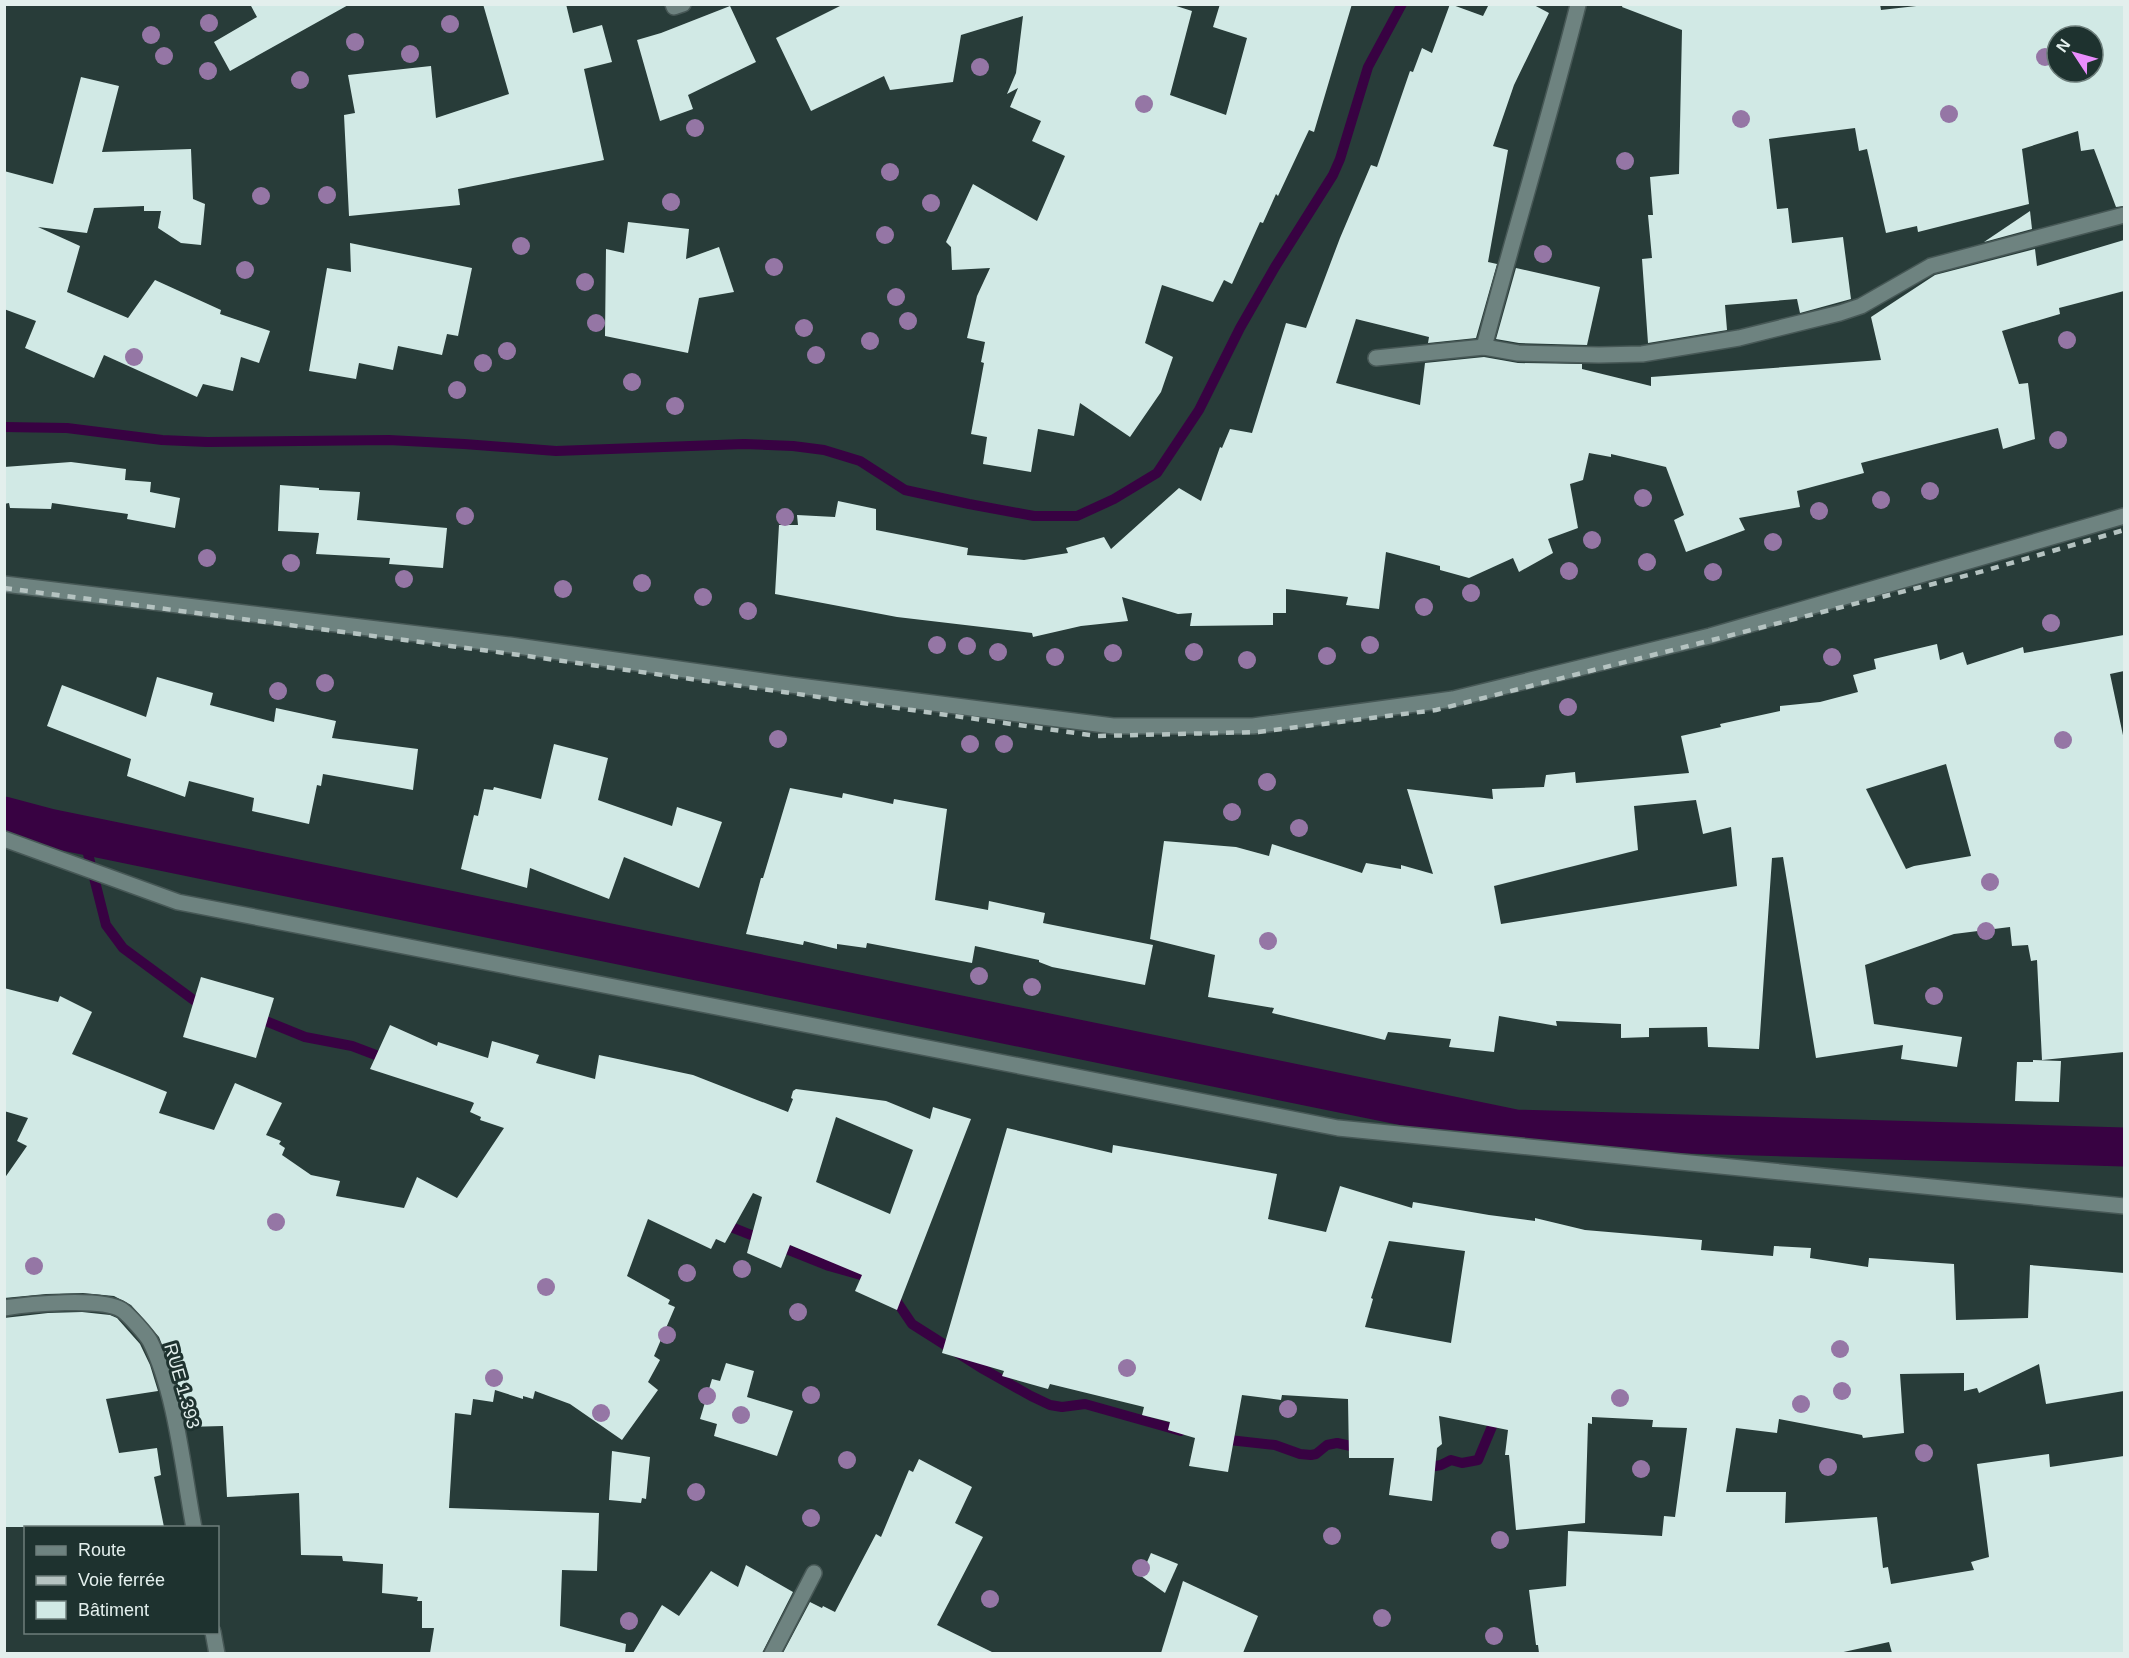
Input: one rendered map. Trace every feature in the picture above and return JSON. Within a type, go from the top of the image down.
[{"type":"street","points":[[673,4],[674,7],[683,4]]},
{"type":"street","points":[[1484,347],[1578,5]]},
{"type":"street","points":[[1376,358],[1484,347],[1518,353],[1642,354],[1739,338],[1861,306],[1931,266],[2124,215]]},
{"type":"street","points":[[4,584],[510,645],[792,686],[1113,726],[1253,726],[1464,696],[1710,636],[2124,516]]},
{"type":"street","points":[[4,839],[178,902],[1338,1128],[2124,1206]]},
{"type":"street","name":"RUE 1.393","points":[[4,1308],[87,1302],[121,1310],[149,1339],[163,1376],[173,1415],[194,1526]]},
{"type":"street","points":[[772,1653],[814,1573]]},
{"type":"street","points":[[213,1634],[217,1653]]},
{"type":"building","points":[[250,4],[350,4],[230,71],[214,42],[257,17]]},
{"type":"building","points":[[483,4],[566,4],[573,33],[602,25],[612,62],[584,69],[604,160],[458,189],[460,205],[349,216],[344,115],[355,113],[348,75],[431,66],[436,118],[509,94]]},
{"type":"building","points":[[844,4],[1170,4],[1192,11],[1170,95],[1226,115],[1247,38],[1213,27],[1220,4],[1352,4],[1314,132],[1309,130],[1278,196],[1276,194],[1263,223],[1260,222],[1232,284],[1224,280],[1213,302],[1162,285],[1145,343],[1173,357],[1161,392],[1130,437],[1080,403],[1074,436],[1038,429],[1031,472],[983,464],[987,437],[971,434],[984,363],[981,362],[985,342],[967,338],[977,296],[990,268],[952,270],[951,247],[946,242],[973,184],[1037,221],[1065,156],[1032,141],[1041,121],[1010,107],[1018,88],[1007,94],[1016,73],[1023,16],[961,35],[953,82],[890,90],[884,76],[811,111],[776,38]]},
{"type":"building","points":[[1450,4],[1483,16],[1489,4],[1532,4],[1549,13],[1514,85],[1493,146],[1508,150],[1488,262],[1497,264],[1476,338],[1428,343],[1429,337],[1356,319],[1336,383],[1420,405],[1425,363],[1484,357],[1518,363],[1582,364],[1582,369],[1651,386],[1651,377],[1881,360],[1871,317],[1935,275],[2035,249],[2037,266],[2124,240],[2124,291],[2059,308],[2060,314],[2002,331],[2019,384],[2028,383],[2035,439],[2003,449],[1998,428],[1861,463],[1864,473],[1797,491],[1800,507],[1739,518],[1745,530],[1686,552],[1674,520],[1684,515],[1666,467],[1611,454],[1611,457],[1589,453],[1583,480],[1570,484],[1578,528],[1548,539],[1553,553],[1519,572],[1513,558],[1469,578],[1440,570],[1440,566],[1386,552],[1379,609],[1346,605],[1348,597],[1286,589],[1286,613],[1273,613],[1273,625],[1190,626],[1192,613],[1178,614],[1122,597],[1128,621],[1081,626],[1033,637],[1032,633],[897,617],[775,594],[779,525],[798,525],[797,515],[835,517],[838,501],[876,509],[876,530],[968,548],[967,555],[1024,560],[1068,553],[1066,548],[1104,537],[1111,549],[1179,488],[1201,501],[1220,447],[1222,448],[1230,429],[1252,433],[1286,323],[1306,328],[1371,165],[1377,167],[1410,71],[1413,72],[1422,48],[1432,53]]},
{"type":"building","points":[[1623,4],[1880,4],[1881,10],[1934,4],[2124,4],[2124,206],[2116,207],[2094,149],[2081,151],[2078,131],[2022,149],[2029,204],[1918,232],[1917,226],[1886,233],[1867,149],[1859,151],[1855,128],[1769,139],[1777,209],[1788,208],[1792,243],[1843,237],[1851,299],[1800,313],[1797,299],[1725,305],[1727,330],[1648,343],[1642,259],[1652,258],[1648,215],[1653,215],[1650,177],[1679,174],[1682,30],[1622,7]]},
{"type":"building","points":[[730,6],[756,62],[688,95],[693,109],[660,121],[637,40]]},
{"type":"building","points":[[81,77],[119,86],[102,152],[191,149],[193,199],[205,204],[201,245],[181,243],[158,228],[161,211],[144,211],[144,206],[94,208],[87,233],[38,227],[80,246],[67,292],[128,318],[155,280],[221,310],[220,314],[270,331],[259,363],[241,357],[233,391],[203,384],[197,397],[104,355],[94,378],[25,348],[36,321],[4,309],[4,171],[53,184]]},
{"type":"building","points":[[2030,211],[2032,229],[1984,242]]},
{"type":"building","points":[[628,222],[689,229],[686,259],[719,247],[734,292],[699,298],[688,353],[605,336],[606,249],[624,253]]},
{"type":"building","points":[[350,243],[472,268],[458,336],[447,334],[442,355],[398,346],[393,370],[359,363],[356,379],[309,371],[327,268],[351,272]]},
{"type":"building","points":[[1516,268],[1600,287],[1587,345],[1519,343],[1496,339]]},
{"type":"building","points":[[71,462],[126,469],[125,480],[151,482],[150,492],[180,498],[175,528],[127,519],[128,514],[52,503],[51,509],[10,508],[9,503],[4,504],[4,467]]},
{"type":"building","points":[[280,485],[360,492],[357,520],[447,528],[443,568],[389,564],[390,558],[316,554],[319,533],[278,531]]},
{"type":"building","points":[[2124,635],[2124,671],[2110,674],[2124,740],[2124,1052],[2042,1060],[2037,960],[2031,961],[2028,945],[2012,946],[2010,927],[1954,934],[1865,965],[1874,1024],[1962,1037],[1957,1067],[1901,1059],[1903,1045],[1816,1058],[1783,857],[1772,858],[1759,1049],[1708,1047],[1707,1027],[1649,1028],[1649,1037],[1621,1038],[1621,1024],[1556,1021],[1557,1026],[1499,1016],[1494,1052],[1449,1047],[1451,1039],[1388,1032],[1385,1040],[1272,1013],[1274,1008],[1208,997],[1215,955],[1150,939],[1164,841],[1236,847],[1269,856],[1272,844],[1362,873],[1366,863],[1401,869],[1401,865],[1433,874],[1407,789],[1493,799],[1492,789],[1544,787],[1546,775],[1575,772],[1576,783],[1689,773],[1681,736],[1721,727],[1720,724],[1780,711],[1780,706],[1820,702],[1858,692],[1853,675],[1876,669],[1874,659],[1937,644],[1940,660],[1963,652],[1967,665],[2023,647],[2024,653]],"holes":[[[1946,764],[1971,856],[1906,869],[1866,789]],[[1696,800],[1703,834],[1731,827],[1737,886],[1501,924],[1494,886],[1638,850],[1634,806]]]},
{"type":"building","points":[[157,677],[213,693],[210,705],[274,722],[276,708],[336,721],[332,738],[418,749],[413,790],[323,774],[321,786],[317,785],[309,824],[252,811],[254,798],[189,781],[185,797],[127,776],[131,759],[47,726],[62,685],[146,717]]},
{"type":"building","points":[[554,744],[608,758],[598,800],[672,826],[677,807],[722,822],[699,888],[624,857],[609,899],[530,868],[527,888],[461,869],[474,815],[478,816],[484,789],[493,790],[494,787],[541,799]]},
{"type":"building","points":[[790,788],[842,798],[843,793],[893,804],[894,799],[947,809],[935,900],[988,910],[989,901],[1045,913],[1043,923],[1153,945],[1145,985],[1052,967],[1039,960],[975,946],[972,963],[867,943],[866,948],[837,944],[837,949],[804,941],[803,945],[746,934]]},
{"type":"building","points":[[201,977],[274,998],[256,1058],[183,1037]]},
{"type":"building","points":[[4,988],[58,1002],[60,996],[92,1012],[72,1054],[167,1092],[159,1113],[214,1130],[235,1083],[282,1103],[266,1135],[281,1141],[279,1144],[285,1148],[282,1155],[311,1175],[340,1181],[336,1196],[404,1208],[417,1177],[457,1198],[504,1128],[480,1120],[481,1117],[470,1112],[474,1103],[472,1102],[370,1069],[390,1025],[437,1046],[438,1042],[488,1058],[492,1041],[539,1055],[536,1063],[595,1079],[599,1055],[693,1075],[788,1112],[793,1099],[791,1098],[793,1091],[796,1089],[886,1101],[930,1119],[933,1107],[971,1119],[897,1310],[855,1291],[862,1275],[790,1245],[781,1268],[747,1253],[762,1197],[753,1193],[725,1243],[716,1239],[711,1249],[648,1219],[627,1276],[670,1300],[668,1304],[675,1307],[654,1356],[660,1360],[648,1382],[658,1390],[622,1440],[570,1404],[535,1391],[533,1399],[523,1396],[523,1399],[495,1390],[493,1402],[473,1399],[471,1415],[455,1413],[449,1508],[599,1513],[597,1571],[562,1570],[560,1626],[626,1644],[625,1653],[430,1653],[434,1628],[422,1628],[422,1601],[417,1601],[418,1597],[382,1593],[383,1564],[343,1561],[342,1556],[301,1555],[299,1493],[227,1497],[223,1426],[186,1427],[179,1387],[159,1337],[131,1305],[114,1296],[83,1293],[4,1298],[4,1179],[27,1146],[17,1141],[28,1118],[4,1111]],"holes":[[[836,1117],[913,1150],[890,1214],[816,1182]]]},
{"type":"building","points":[[2033,1060],[2061,1061],[2059,1102],[2015,1101],[2017,1062],[2033,1062]]},
{"type":"building","points":[[1007,1128],[1112,1153],[1113,1145],[1277,1174],[1268,1219],[1326,1232],[1340,1186],[1412,1208],[1413,1202],[1489,1215],[1535,1221],[1535,1218],[1585,1230],[1702,1240],[1701,1250],[1773,1256],[1774,1246],[1811,1248],[1810,1258],[1868,1267],[1869,1258],[1954,1264],[1956,1320],[2028,1318],[2030,1265],[2124,1273],[2124,1391],[2046,1404],[2039,1364],[1979,1393],[1977,1388],[1964,1391],[1964,1373],[1900,1374],[1904,1433],[1863,1438],[1862,1435],[1779,1419],[1777,1433],[1736,1428],[1726,1492],[1786,1492],[1785,1523],[1877,1517],[1883,1568],[1888,1567],[1891,1584],[1974,1570],[1971,1562],[1989,1557],[1977,1464],[2049,1454],[2050,1467],[2124,1456],[2124,1653],[1892,1653],[1889,1642],[1839,1653],[1539,1653],[1529,1590],[1566,1586],[1568,1531],[1662,1536],[1664,1516],[1675,1517],[1687,1428],[1652,1427],[1653,1420],[1592,1417],[1592,1424],[1588,1423],[1585,1523],[1516,1530],[1509,1455],[1505,1455],[1508,1430],[1439,1416],[1442,1444],[1437,1448],[1432,1501],[1389,1495],[1394,1458],[1349,1458],[1348,1399],[1282,1395],[1281,1400],[1242,1395],[1228,1472],[1189,1466],[1195,1438],[1168,1430],[1170,1422],[1142,1415],[1144,1407],[1050,1384],[1048,1389],[1002,1376],[1004,1371],[942,1353]],"holes":[[[1389,1241],[1465,1251],[1451,1343],[1365,1327],[1373,1299],[1371,1298]]]},
{"type":"building","points":[[82,1312],[110,1315],[117,1318],[140,1344],[150,1365],[158,1391],[106,1399],[119,1453],[157,1448],[161,1475],[154,1477],[164,1526],[4,1527],[4,1318]]},
{"type":"building","points":[[726,1363],[754,1371],[747,1397],[793,1411],[777,1456],[714,1436],[717,1424],[700,1419],[712,1379],[720,1381]]},
{"type":"building","points":[[612,1451],[650,1457],[646,1499],[642,1498],[641,1503],[609,1500]]},
{"type":"building","points":[[919,1459],[972,1487],[955,1523],[983,1537],[937,1625],[994,1653],[783,1653],[810,1602],[835,1612],[876,1534],[881,1537],[909,1470],[913,1472]]},
{"type":"building","points":[[1151,1553],[1178,1564],[1165,1593],[1141,1576]]},
{"type":"building","points":[[746,1565],[793,1592],[762,1653],[633,1653],[662,1605],[679,1616],[711,1571],[738,1587]]},
{"type":"building","points":[[1183,1581],[1258,1616],[1243,1653],[1161,1653]]},
{"type":"waterway","points":[[4,427],[67,428],[162,440],[207,442],[389,440],[556,451],[744,444],[793,446],[824,450],[860,461],[905,490],[1034,516],[1077,516],[1114,499],[1157,473],[1199,410],[1240,328],[1333,175],[1368,67],[1402,4]]},
{"type":"waterway","points":[[4,816],[49,828],[1516,1129],[2124,1147]]},
{"type":"waterway","points":[[83,834],[106,925],[123,948],[195,1001],[206,1006]]},
{"type":"waterway","points":[[256,1017],[305,1037],[352,1046],[389,1060]]},
{"type":"waterway","points":[[721,1223],[829,1266],[875,1279]]},
{"type":"waterway","points":[[891,1293],[912,1324],[1031,1396],[1050,1405],[1062,1407],[1085,1404],[1181,1431]]},
{"type":"waterway","points":[[1424,1468],[1441,1465],[1451,1460],[1462,1463],[1478,1460],[1493,1424],[1501,1416]]},
{"type":"waterway","points":[[1220,1439],[1275,1445],[1300,1454],[1311,1455],[1316,1454],[1327,1445],[1337,1443],[1360,1448]]},
{"type":"railway","points":[[4,588],[520,655],[1097,736],[1258,732],[1436,710],[1984,571],[2124,530]]}]
